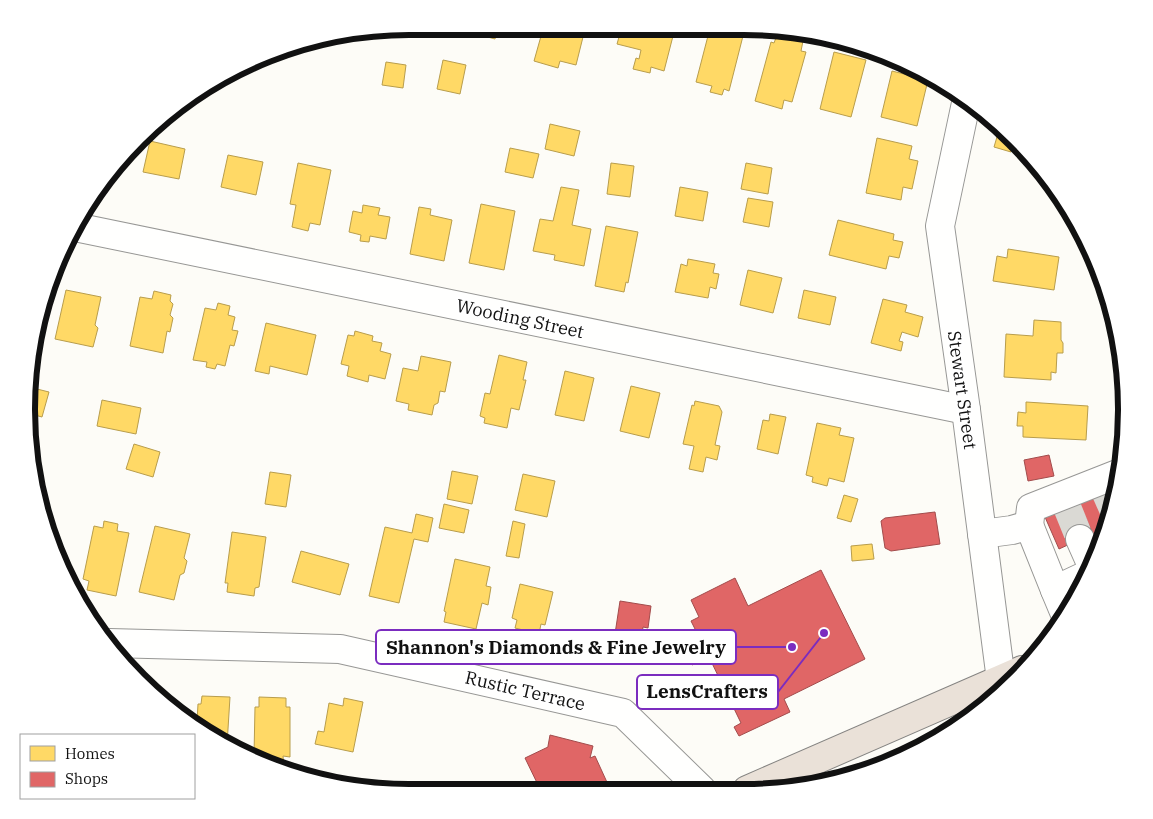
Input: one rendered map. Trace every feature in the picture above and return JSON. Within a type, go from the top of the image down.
[{"type":"highway","points":[[763,783],[1003,679]]},
{"type":"street","name":"Stewart Street","points":[[965,107],[940,226],[982,534],[1011,671]]},
{"type":"street","name":"Wooding Street","points":[[82,229],[966,410]]},
{"type":"street","points":[[1071,592],[1060,602],[1029,525],[1031,508],[1064,502],[1112,478]]},
{"type":"street","points":[[982,534],[1012,530],[1029,525]]},
{"type":"street","points":[[1080,539],[1088,556]]},
{"type":"street","name":"Rustic Terrace","points":[[117,643],[340,649],[623,713],[696,784]]},
{"type":"building: Homes","points":[[480,35],[496,35],[495,39]]},
{"type":"building: Homes","points":[[541,35],[584,35],[576,65],[560,61],[558,68],[534,61]]},
{"type":"building: Homes","points":[[620,35],[673,36],[664,71],[651,67],[650,73],[633,69],[636,58],[639,59],[641,50],[617,44]]},
{"type":"building: Homes","points":[[708,35],[743,35],[729,91],[724,89],[722,95],[710,92],[712,86],[696,82]]},
{"type":"building: Homes","points":[[776,37],[803,41],[801,51],[806,52],[792,102],[784,100],[782,109],[755,101],[771,42],[774,43]]},
{"type":"building: Homes","points":[[834,52],[866,60],[851,117],[820,109]]},
{"type":"building: Homes","points":[[443,60],[466,65],[460,94],[437,89]]},
{"type":"building: Homes","points":[[386,62],[406,65],[403,88],[382,85]]},
{"type":"building: Homes","points":[[892,71],[914,76],[927,83],[917,126],[881,117]]},
{"type":"building: Homes","points":[[550,124],[580,131],[574,156],[545,149]]},
{"type":"building: Homes","points":[[998,135],[1012,149],[1011,152],[994,147]]},
{"type":"building: Homes","points":[[877,138],[912,146],[909,159],[918,161],[912,189],[903,187],[901,200],[866,193]]},
{"type":"building: Homes","points":[[150,141],[185,149],[179,179],[143,172]]},
{"type":"building: Homes","points":[[510,148],[539,154],[533,178],[505,172]]},
{"type":"building: Homes","points":[[228,155],[263,162],[256,195],[221,187]]},
{"type":"building: Homes","points":[[298,163],[331,170],[320,225],[310,223],[308,231],[292,227],[296,205],[290,204]]},
{"type":"building: Homes","points":[[611,163],[634,166],[630,197],[607,194]]},
{"type":"building: Homes","points":[[746,163],[772,168],[768,194],[741,189]]},
{"type":"building: Homes","points":[[561,187],[579,190],[572,225],[591,229],[584,266],[554,260],[555,255],[533,251],[540,219],[553,221]]},
{"type":"building: Homes","points":[[680,187],[708,192],[703,221],[675,216]]},
{"type":"building: Homes","points":[[748,198],[773,202],[769,227],[743,222]]},
{"type":"building: Homes","points":[[481,204],[515,211],[504,270],[469,263]]},
{"type":"building: Homes","points":[[363,205],[380,208],[378,215],[390,217],[386,239],[370,236],[369,242],[360,241],[361,235],[349,232],[353,211],[362,213]]},
{"type":"building: Homes","points":[[419,207],[431,209],[430,215],[452,220],[444,261],[410,254]]},
{"type":"building: Homes","points":[[838,220],[894,234],[893,240],[903,242],[899,258],[889,256],[886,269],[829,255]]},
{"type":"building: Homes","points":[[606,226],[638,232],[628,283],[626,282],[624,292],[595,286]]},
{"type":"building: Homes","points":[[1008,249],[1059,257],[1054,290],[993,281],[997,256],[1007,258]]},
{"type":"building: Homes","points":[[688,259],[715,264],[713,273],[719,274],[716,289],[710,287],[708,298],[675,292],[681,264],[687,266]]},
{"type":"building: Homes","points":[[748,270],[782,278],[773,313],[740,305]]},
{"type":"building: Homes","points":[[66,290],[101,297],[95,325],[98,328],[93,347],[55,339]]},
{"type":"building: Homes","points":[[804,290],[836,297],[830,325],[798,318]]},
{"type":"building: Homes","points":[[154,291],[171,295],[170,301],[173,304],[170,315],[173,318],[170,332],[167,331],[163,353],[130,346],[140,297],[152,299]]},
{"type":"building: Homes","points":[[883,299],[907,305],[905,312],[923,317],[918,337],[902,332],[899,341],[903,342],[901,351],[871,343]]},
{"type":"building: Homes","points":[[218,303],[230,306],[228,315],[235,317],[232,330],[238,331],[234,346],[230,345],[225,366],[217,364],[215,369],[206,367],[207,362],[193,360],[205,308],[216,310]]},
{"type":"building: Homes","points":[[1034,320],[1061,322],[1063,353],[1057,353],[1056,373],[1051,372],[1051,380],[1004,377],[1006,334],[1033,336]]},
{"type":"building: Homes","points":[[266,323],[316,335],[307,375],[270,366],[269,374],[255,371]]},
{"type":"building: Homes","points":[[355,331],[373,336],[372,341],[382,343],[380,351],[391,354],[385,379],[369,375],[368,382],[347,376],[349,366],[341,364],[348,335],[354,336]]},
{"type":"building: Homes","points":[[499,355],[527,362],[523,380],[526,380],[519,410],[511,408],[507,428],[484,423],[485,418],[480,416],[485,393],[490,394]]},
{"type":"building: Homes","points":[[421,356],[451,362],[445,392],[440,391],[438,403],[434,405],[432,415],[408,410],[409,404],[396,401],[403,368],[418,371]]},
{"type":"building: Homes","points":[[565,371],[594,378],[584,421],[555,415]]},
{"type":"building: Homes","points":[[631,386],[660,393],[649,438],[620,431]]},
{"type":"building: Homes","points":[[36,389],[49,392],[42,417],[35,415]]},
{"type":"building: Homes","points":[[102,400],[141,408],[136,434],[97,426]]},
{"type":"building: Homes","points":[[695,401],[719,406],[722,412],[715,445],[720,446],[717,460],[706,457],[703,472],[689,469],[694,446],[683,444],[692,405],[694,406]]},
{"type":"building: Homes","points":[[1026,402],[1088,406],[1086,440],[1023,437],[1023,426],[1017,426],[1018,412],[1026,413]]},
{"type":"building: Homes","points":[[770,414],[786,417],[778,454],[757,449],[763,420],[769,421]]},
{"type":"building: Homes","points":[[817,423],[841,428],[839,435],[854,438],[844,482],[829,478],[827,486],[812,482],[813,477],[806,475]]},
{"type":"building: Homes","points":[[134,444],[160,452],[153,477],[126,469]]},
{"type":"building: Homes","points":[[452,471],[478,476],[472,504],[447,499]]},
{"type":"building: Homes","points":[[270,472],[291,475],[286,507],[265,504]]},
{"type":"building: Homes","points":[[523,474],[555,481],[547,517],[515,510]]},
{"type":"building: Homes","points":[[844,495],[858,499],[851,522],[837,518]]},
{"type":"building: Homes","points":[[444,504],[469,510],[464,533],[439,528]]},
{"type":"building: Homes","points":[[416,514],[433,518],[428,542],[414,539],[399,603],[369,596],[385,527],[412,533]]},
{"type":"building: Homes","points":[[104,521],[118,524],[117,531],[129,533],[116,596],[87,590],[89,581],[83,579],[94,526],[103,528]]},
{"type":"building: Homes","points":[[513,521],[525,524],[519,558],[506,556]]},
{"type":"building: Homes","points":[[155,526],[190,534],[184,558],[187,561],[184,573],[180,575],[174,600],[139,592]]},
{"type":"building: Homes","points":[[232,532],[266,537],[259,587],[255,588],[254,596],[227,592],[228,583],[225,583]]},
{"type":"building: Homes","points":[[872,544],[874,559],[852,561],[851,546]]},
{"type":"building: Homes","points":[[301,551],[349,564],[340,595],[292,582]]},
{"type":"building: Homes","points":[[455,559],[490,567],[486,586],[491,587],[488,605],[482,603],[476,629],[444,622],[446,612],[444,611]]},
{"type":"building: Homes","points":[[520,584],[553,592],[545,625],[541,624],[539,634],[515,628],[517,620],[512,618]]},
{"type":"building: Homes","points":[[202,696],[230,697],[228,737],[197,718],[198,704],[201,704]]},
{"type":"building: Homes","points":[[259,697],[286,698],[286,707],[290,707],[290,757],[283,756],[284,762],[254,750],[255,707],[259,707]]},
{"type":"building: Homes","points":[[344,698],[363,702],[353,752],[315,744],[318,731],[324,732],[329,703],[343,706]]},
{"type":"building: Shops","points":[[1049,455],[1054,476],[1028,481],[1024,460]]},
{"type":"building: Shops","points":[[1110,489],[1097,531],[1059,549],[1045,517]]},
{"type":"building: Shops","points":[[1098,492],[1105,507],[1095,538],[1078,501]]},
{"type":"building: Shops","points":[[935,512],[940,544],[891,551],[885,548],[881,521],[885,518]]},
{"type":"building: Shops","points":[[821,570],[865,659],[784,699],[790,712],[739,736],[734,727],[741,723],[709,657],[692,665],[682,645],[699,637],[691,621],[699,617],[691,600],[735,578],[748,606]]},
{"type":"building: Shops","points":[[620,601],[651,606],[648,628],[643,627],[640,651],[613,647]]},
{"type":"building: Shops","points":[[550,735],[593,746],[590,758],[595,756],[608,784],[538,784],[525,758],[548,747]]},
{"type":"tunnel","points":[[1105,491],[1107,497]]},
{"type":"tunnel","points":[[1067,507],[1080,539]]},
{"type":"place","name":"LensCrafters","points":[[824,633]]},
{"type":"place","name":"Shannon's Diamonds & Fine Jewelry","points":[[792,647]]}]
